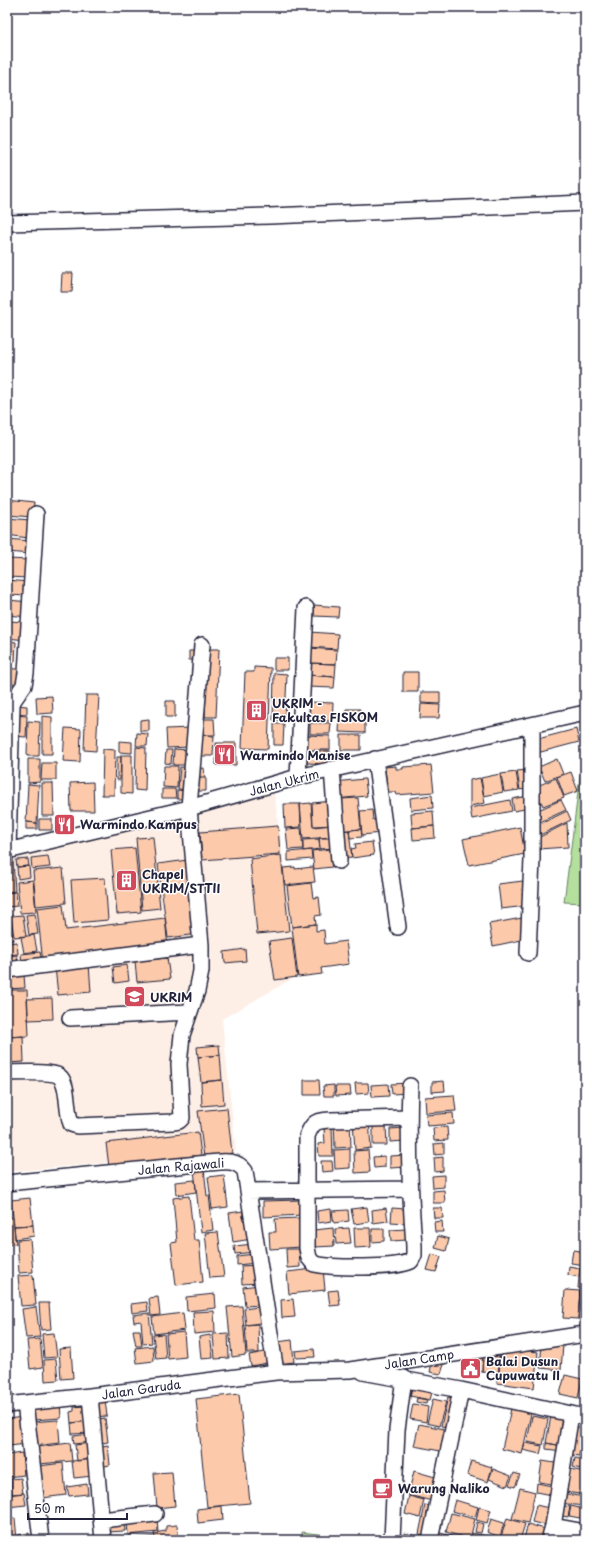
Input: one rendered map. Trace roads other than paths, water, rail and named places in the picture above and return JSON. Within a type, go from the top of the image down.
[{"type":"street","points":[[7,223],[270,216],[585,203]]},
{"type":"street","points":[[8,850],[12,705],[13,701],[24,685],[26,673],[36,514]]},
{"type":"street","points":[[298,777],[306,608]]},
{"type":"street","points":[[7,1073],[58,1075],[62,1079],[65,1088],[68,1115],[71,1124],[77,1126],[108,1126],[179,1121],[182,1118],[179,1064],[180,1048],[182,1035],[197,991],[201,971],[201,945],[189,808],[202,645]]},
{"type":"street","name":"Jalan Ukrim","points":[[8,850],[189,808],[298,777],[585,713]]},
{"type":"street","points":[[528,953],[532,859],[532,725]]},
{"type":"street","points":[[375,759],[398,927]]},
{"type":"street","points":[[332,769],[340,861]]},
{"type":"street","points":[[7,970],[201,945]]},
{"type":"street","points":[[70,1018],[189,1012]]},
{"type":"street","points":[[409,1118],[331,1120],[314,1123],[311,1126],[307,1136],[307,1248],[309,1258],[314,1264],[342,1267],[384,1266],[406,1264],[411,1261],[414,1255],[414,1246],[410,1189],[410,1086]]},
{"type":"street","name":"Jalan Rajawali","points":[[7,1183],[208,1163],[231,1162],[239,1164],[245,1171],[276,1372]]},
{"type":"street","points":[[248,1191],[410,1189]]},
{"type":"street","name":"Jalan Camp","points":[[276,1372],[350,1370],[585,1334]]},
{"type":"street","points":[[350,1370],[404,1378],[578,1415],[549,1540]]},
{"type":"street","name":"Jalan Garuda","points":[[7,1405],[276,1372]]},
{"type":"street","points":[[392,1540],[397,1430],[404,1378]]},
{"type":"street","points":[[430,1540],[461,1390]]},
{"type":"street","points":[[90,1396],[103,1540]]},
{"type":"street","points":[[25,1403],[41,1540]]},
{"type":"street","points":[[101,1520],[155,1514]]},
{"type":"street","points":[[553,1526],[585,1532]]},
{"type":"place","name":"UKRIM - Fakultas FISKOM","points":[[256,710]]},
{"type":"place","name":"Warmindo Manise","points":[[224,755]]},
{"type":"place","name":"Warmindo Kampus","points":[[65,824]]},
{"type":"place","name":"Chapel UKRIM/STTII","points":[[126,881]]},
{"type":"place","name":"UKRIM","points":[[134,997]]},
{"type":"place","name":"Balai Dusun Cupuwatu II","points":[[471,1368]]},
{"type":"place","name":"Warung Naliko","points":[[383,1488]]}]
